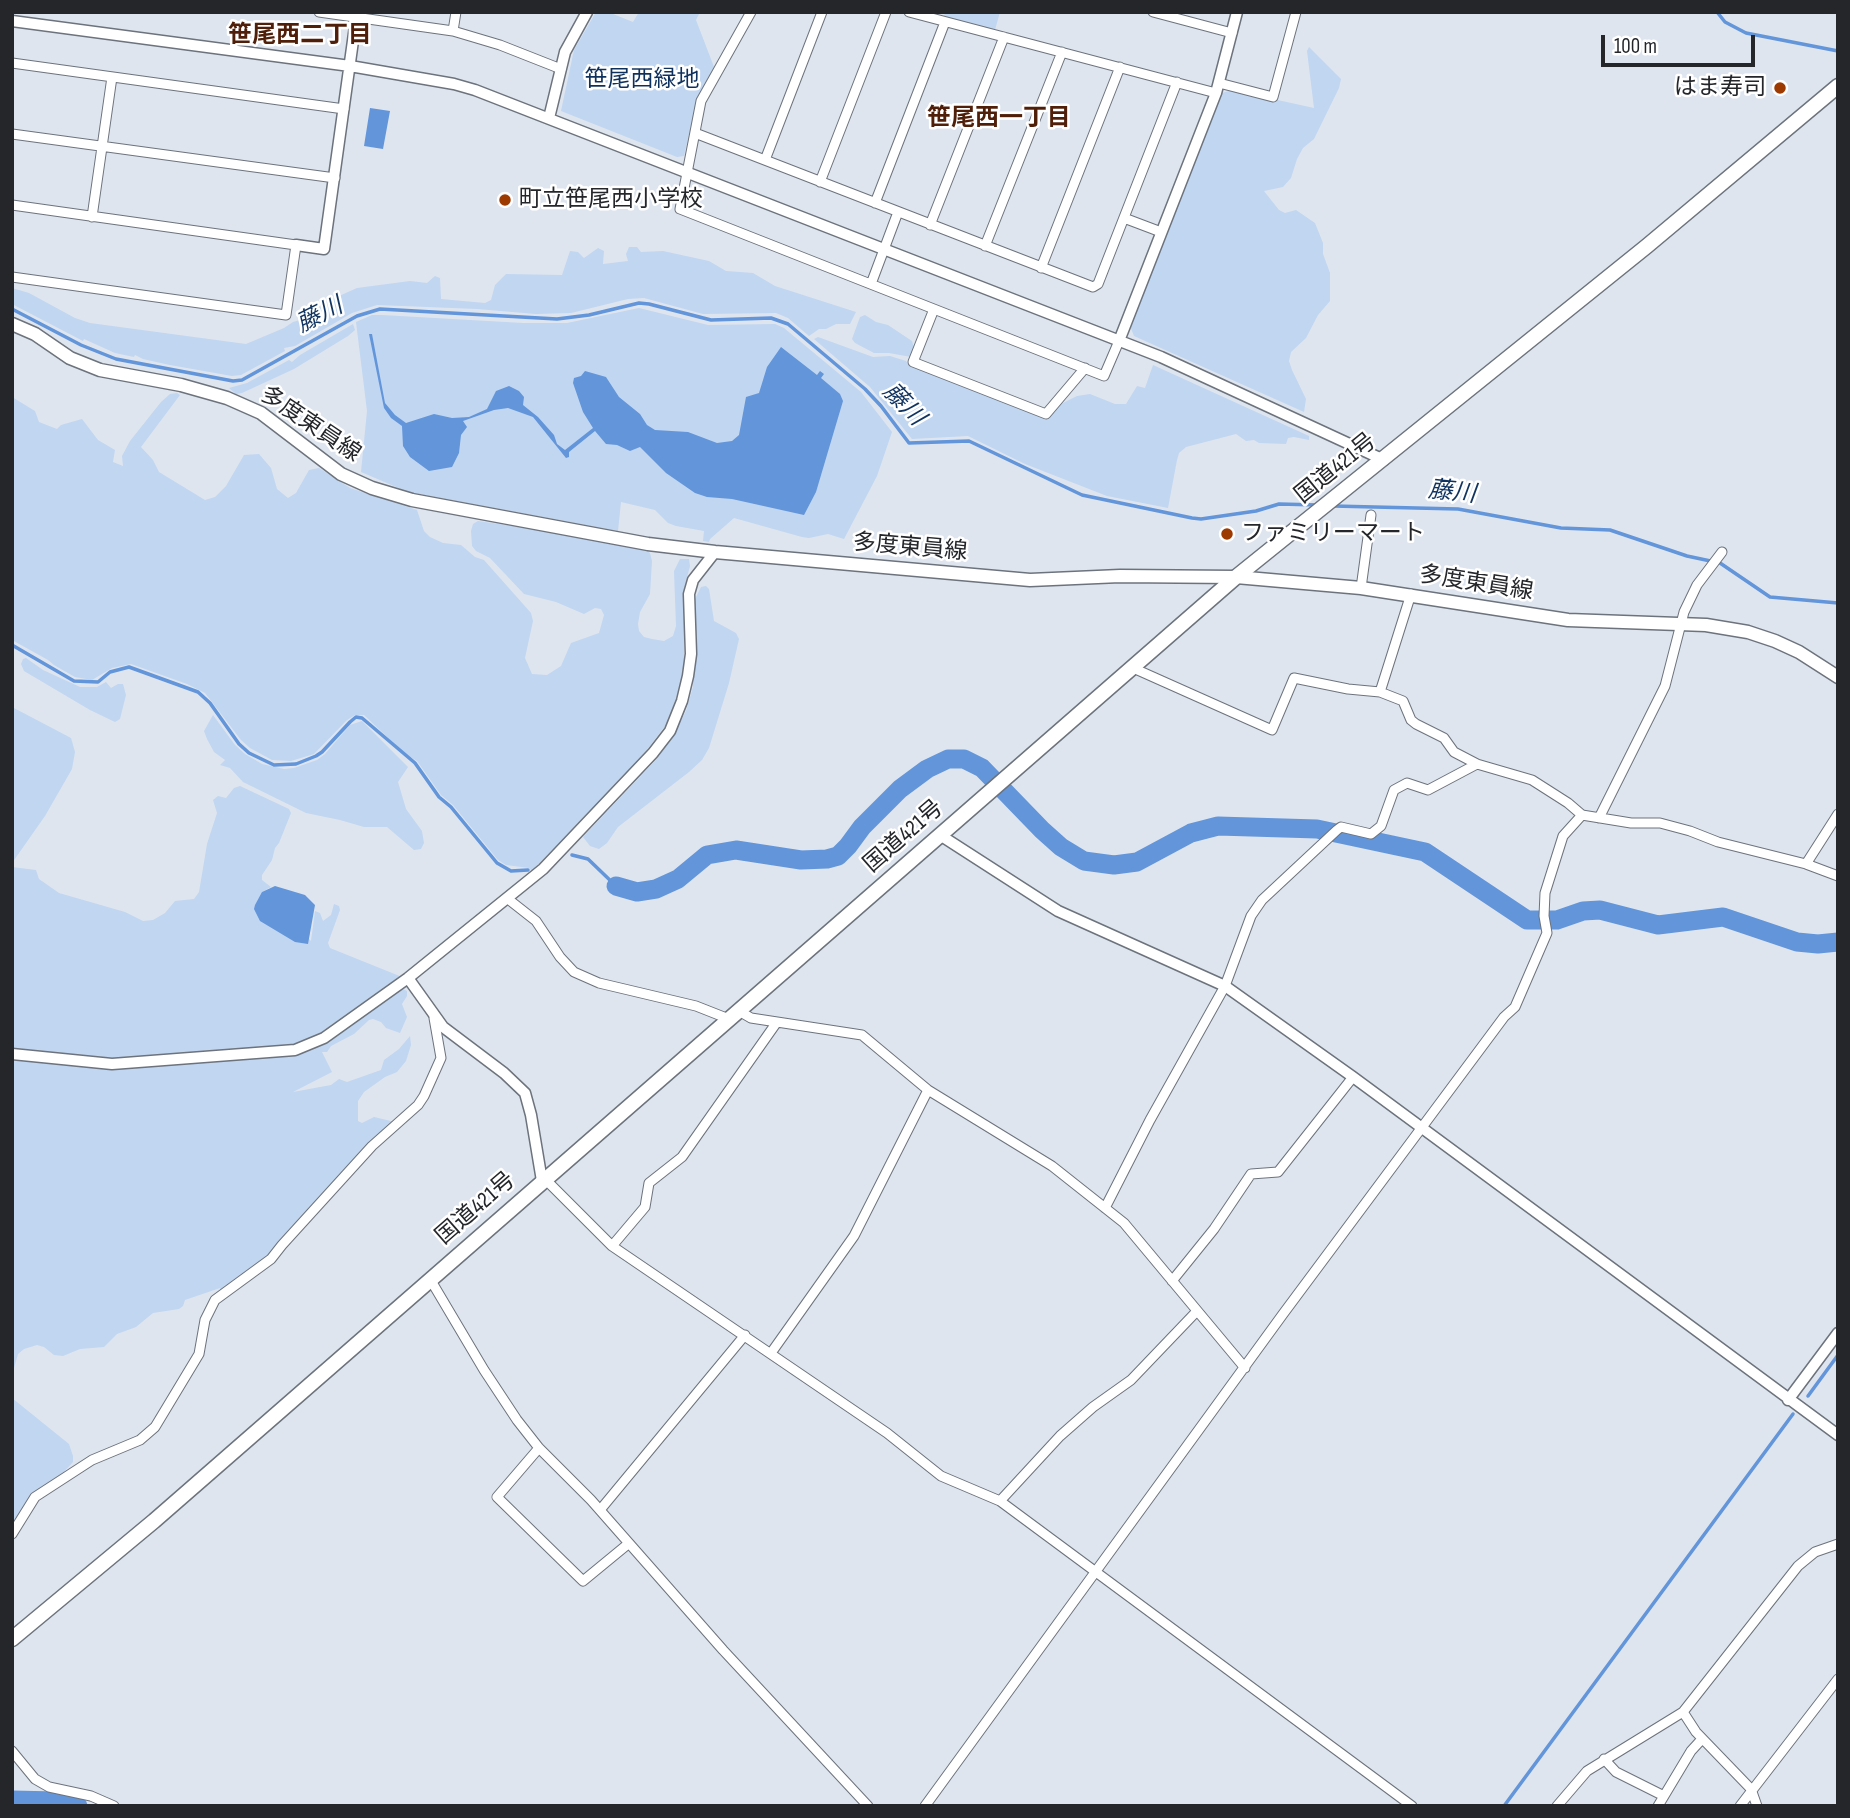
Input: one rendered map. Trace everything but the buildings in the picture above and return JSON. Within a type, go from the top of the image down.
[{"type":"highway","name":"国道421号","points":[[12,1639],[154,1521],[1236,577],[1647,246],[1838,86]]},
{"type":"main road","name":"多度東員線","points":[[12,324],[35,334],[70,358],[100,370],[181,385],[227,398],[261,413],[341,474],[372,488],[412,500],[648,544],[715,552],[1030,580],[1121,576],[1236,577],[1410,594],[1568,620],[1680,623],[1748,632],[1799,652],[1838,677]]},
{"type":"street","points":[[319,12],[357,15],[453,31],[500,45],[561,69]]},
{"type":"street","points":[[453,31],[456,12]]},
{"type":"street","points":[[549,118],[565,52],[587,12]]},
{"type":"street","points":[[751,12],[701,101],[680,209],[1106,376],[1217,88],[1237,12]]},
{"type":"street","points":[[765,160],[822,12]]},
{"type":"street","points":[[820,181],[886,12]]},
{"type":"street","points":[[909,12],[1177,82],[1273,97],[1296,12]]},
{"type":"street","points":[[1153,12],[1192,17],[1231,33]]},
{"type":"street","points":[[12,205],[324,249],[357,15]]},
{"type":"street","points":[[12,21],[350,66],[454,84],[549,118],[1119,341],[1384,460]]},
{"type":"street","points":[[875,203],[945,22]]},
{"type":"street","points":[[930,225],[1004,37]]},
{"type":"street","points":[[985,246],[1062,52]]},
{"type":"street","points":[[12,63],[344,109]]},
{"type":"street","points":[[1041,268],[1120,67]]},
{"type":"street","points":[[92,217],[112,77]]},
{"type":"street","points":[[695,133],[1041,268],[1089,286],[1096,286],[1177,82]]},
{"type":"street","points":[[12,134],[335,178]]},
{"type":"street","points":[[871,284],[898,212]]},
{"type":"street","points":[[1124,218],[1161,232]]},
{"type":"street","points":[[12,277],[286,314],[296,245]]},
{"type":"street","points":[[933,309],[913,362],[1046,414],[1085,368]]},
{"type":"street","points":[[1362,588],[1371,515]]},
{"type":"street","points":[[12,1054],[112,1064],[295,1050],[324,1038],[408,978],[543,869],[653,753],[670,731],[688,676],[691,654],[689,594],[693,580],[715,552]]},
{"type":"street","points":[[1599,818],[1665,686],[1680,623],[1697,585],[1720,553]]},
{"type":"street","points":[[1380,692],[1410,594]]},
{"type":"street","points":[[1133,668],[1272,730],[1294,678],[1348,690],[1380,692],[1404,701],[1411,720],[1444,738],[1454,752],[1477,764],[1532,780],[1582,815],[1631,823],[1660,823],[1718,842],[1806,864],[1838,876]]},
{"type":"street","points":[[1105,1208],[1150,1120],[1225,986],[1251,916],[1257,908],[1341,827],[1371,834],[1381,826],[1394,790],[1407,783],[1428,790],[1477,764]]},
{"type":"street","points":[[1806,864],[1838,814]]},
{"type":"street","points":[[925,1806],[1422,1128],[1504,1017],[1515,1007],[1547,933],[1544,916],[1545,893],[1563,836],[1582,815]]},
{"type":"street","points":[[940,835],[1058,911],[1225,986],[1353,1077],[1838,1435]]},
{"type":"street","points":[[508,899],[536,920],[560,957],[574,972],[599,983],[734,1015],[862,1035],[928,1090],[1052,1166],[1124,1223],[1245,1368]]},
{"type":"street","points":[[408,978],[434,1017],[519,1085],[525,1093],[531,1115],[544,1180],[612,1246],[887,1433],[941,1476],[1000,1501],[1412,1806]]},
{"type":"street","points":[[12,1534],[35,1497],[92,1460],[140,1440],[155,1427],[199,1354],[205,1320],[215,1300],[271,1259],[372,1146],[418,1105],[441,1058],[434,1017]]},
{"type":"street","points":[[612,1246],[645,1207],[649,1183],[682,1157],[777,1022]]},
{"type":"street","points":[[1172,1280],[1214,1229],[1251,1174],[1278,1172],[1353,1077]]},
{"type":"street","points":[[771,1353],[855,1236],[928,1090]]},
{"type":"street","points":[[430,1279],[484,1370],[539,1448],[600,1510],[723,1650],[868,1806]]},
{"type":"street","points":[[1000,1501],[1060,1436],[1093,1407],[1131,1380],[1196,1311]]},
{"type":"street","points":[[1788,1400],[1838,1333]]},
{"type":"street","points":[[600,1510],[745,1335]]},
{"type":"street","points":[[539,1448],[497,1497],[583,1581],[628,1544]]},
{"type":"street","points":[[1557,1806],[1577,1780],[1604,1759],[1683,1712],[1798,1566],[1815,1552],[1838,1544]]},
{"type":"street","points":[[1740,1806],[1838,1678]]},
{"type":"street","points":[[1683,1712],[1702,1739],[1751,1789],[1757,1806]]},
{"type":"street","points":[[1658,1806],[1691,1751],[1702,1739]]},
{"type":"street","points":[[12,1751],[35,1779],[50,1787],[114,1806]]},
{"type":"street","points":[[1604,1759],[1616,1772],[1664,1796]]},
{"type":"green space","name":"笹尾西緑地","points":[[596,12],[608,12],[633,22],[639,12],[700,12],[696,20],[714,67],[697,100],[684,156],[677,157],[561,111],[574,50]]},
{"type":"green space","points":[[945,12],[1000,12],[995,30],[944,17]]},
{"type":"green space","points":[[1309,47],[1341,79],[1339,88],[1314,139],[1303,148],[1297,159],[1291,178],[1283,187],[1264,191],[1279,210],[1285,213],[1296,210],[1315,223],[1330,273],[1330,301],[1318,315],[1306,338],[1291,352],[1289,361],[1306,399],[1304,412],[1134,336],[1130,326],[1222,93],[1232,90],[1314,108],[1307,51]]},
{"type":"green space","points":[[629,247],[637,247],[641,252],[663,251],[709,261],[726,271],[753,273],[775,286],[856,312],[850,324],[836,324],[819,329],[809,336],[788,318],[776,313],[703,314],[644,298],[628,299],[571,313],[536,314],[377,305],[352,313],[295,346],[284,348],[285,351],[241,375],[232,376],[115,353],[84,339],[83,341],[12,304],[12,288],[29,293],[75,318],[90,323],[246,344],[306,318],[321,304],[357,288],[410,281],[427,283],[435,276],[440,278],[441,299],[485,303],[491,300],[495,285],[506,274],[562,275],[570,251],[578,252],[584,258],[598,248],[604,251],[603,264],[628,261],[626,254]]},
{"type":"green space","points":[[639,308],[708,325],[775,324],[784,328],[861,392],[892,432],[877,476],[844,539],[828,534],[802,537],[734,518],[709,542],[703,541],[704,531],[676,526],[668,523],[655,510],[621,502],[618,531],[408,492],[361,472],[367,411],[356,322],[372,315],[382,315],[567,323]]},
{"type":"green space","points":[[865,315],[888,325],[912,341],[914,348],[911,357],[874,353],[855,343],[852,339],[860,317]]},
{"type":"green space","points":[[353,324],[355,330],[348,336],[294,369],[242,393],[236,394],[229,388],[247,383],[289,360],[292,362]]},
{"type":"green space","points":[[818,337],[873,357],[890,356],[906,361],[909,365],[1046,419],[1059,405],[1077,396],[1090,394],[1115,404],[1126,404],[1137,386],[1145,388],[1153,365],[1309,436],[1309,440],[1294,437],[1288,438],[1286,444],[1259,443],[1254,440],[1246,441],[1236,434],[1186,447],[1179,453],[1168,508],[1107,496],[1025,464],[968,436],[912,439],[870,387],[814,339]]},
{"type":"green space","points":[[170,394],[180,395],[141,447],[153,460],[159,472],[205,500],[215,497],[226,486],[244,455],[259,454],[271,468],[277,489],[288,498],[296,493],[309,470],[319,468],[350,488],[417,510],[424,531],[430,537],[443,543],[461,545],[475,557],[484,560],[531,613],[533,621],[525,658],[532,674],[547,675],[561,666],[571,643],[599,633],[604,615],[601,609],[595,608],[584,614],[556,602],[524,594],[490,558],[472,546],[473,524],[478,521],[542,530],[646,550],[652,561],[650,594],[640,612],[639,631],[644,637],[664,641],[673,636],[676,626],[674,571],[680,559],[689,559],[690,566],[684,589],[684,663],[681,683],[668,722],[640,759],[532,871],[529,868],[506,865],[498,860],[453,805],[441,795],[417,761],[404,753],[364,715],[355,715],[347,720],[314,754],[291,761],[272,760],[241,740],[205,693],[187,684],[131,664],[112,668],[92,680],[75,677],[12,640],[12,397],[35,411],[39,422],[57,429],[61,425],[82,419],[98,440],[115,450],[113,462],[123,466],[122,456],[130,441],[161,402]]},
{"type":"green space","points":[[706,586],[709,589],[714,621],[736,633],[739,639],[709,748],[702,760],[689,772],[618,827],[607,843],[599,849],[590,846],[583,837],[655,761],[671,740],[686,711],[693,687],[695,599],[701,587]]},
{"type":"green space","points":[[26,658],[43,670],[80,687],[97,687],[106,682],[111,688],[123,684],[126,695],[120,719],[115,722],[90,710],[24,671],[21,664]]},
{"type":"green space","points":[[12,707],[71,738],[75,752],[72,769],[45,816],[12,863]]},
{"type":"green space","points":[[213,715],[245,754],[262,764],[284,769],[317,760],[350,725],[362,721],[408,767],[398,782],[406,809],[422,831],[424,843],[421,849],[414,850],[387,827],[364,827],[306,813],[243,782],[230,768],[220,765],[225,760],[214,752],[207,739],[204,731]]},
{"type":"green space","points":[[240,786],[289,809],[291,813],[272,860],[262,875],[262,880],[271,887],[262,892],[311,941],[315,911],[320,913],[323,921],[331,915],[334,904],[339,906],[328,943],[330,948],[402,977],[317,1036],[319,1047],[403,989],[407,991],[402,1004],[407,1017],[400,1033],[386,1028],[381,1022],[369,1020],[354,1034],[331,1046],[327,1052],[322,1052],[332,1072],[293,1092],[331,1085],[339,1079],[347,1082],[381,1070],[384,1060],[410,1036],[411,1045],[406,1061],[397,1072],[364,1092],[358,1101],[358,1121],[362,1123],[374,1117],[395,1122],[270,1257],[221,1292],[220,1288],[185,1300],[179,1309],[153,1313],[136,1327],[117,1334],[104,1347],[80,1349],[63,1356],[54,1355],[37,1345],[24,1349],[18,1354],[12,1375],[12,867],[36,870],[39,879],[59,893],[125,912],[143,921],[153,920],[165,913],[175,901],[194,899],[199,892],[207,844],[217,813],[213,800],[218,796],[226,798],[234,788]]},
{"type":"green space","points":[[12,1398],[69,1444],[73,1462],[12,1528]]},
{"type":"water","points":[[370,108],[390,111],[383,149],[364,146]]},
{"type":"water","points":[[369,334],[372,334],[385,403],[406,423],[434,414],[452,418],[469,417],[487,409],[496,391],[509,386],[519,391],[524,397],[523,405],[538,417],[554,435],[557,444],[565,450],[593,428],[583,412],[573,383],[574,378],[585,371],[606,377],[619,397],[655,430],[688,432],[717,443],[732,441],[739,435],[746,397],[759,393],[767,367],[781,347],[817,375],[820,371],[824,374],[821,378],[840,394],[843,401],[816,492],[804,515],[695,493],[666,473],[640,447],[630,451],[617,445],[606,444],[595,431],[569,452],[569,457],[566,458],[533,417],[508,408],[463,421],[467,427],[461,435],[459,453],[452,467],[429,471],[410,457],[403,446],[402,426],[391,418],[384,408]]},
{"type":"water","points":[[275,886],[305,895],[315,905],[308,944],[295,942],[260,921],[254,909],[255,905],[262,892]]},
{"type":"waterway","points":[[1717,12],[1725,22],[1746,33],[1838,51]]},
{"type":"waterway","name":"藤川","points":[[12,309],[81,345],[116,359],[233,381],[242,380],[357,316],[380,309],[557,319],[589,315],[639,303],[711,320],[771,318],[788,324],[865,389],[909,443],[969,441],[1082,495],[1192,518],[1256,511],[1279,504],[1318,505]]},
{"type":"waterway","name":"藤川","points":[[1333,506],[1458,509],[1561,528],[1610,530],[1687,556],[1720,563],[1770,597],[1838,603]]},
{"type":"waterway","points":[[12,645],[74,681],[98,682],[110,672],[129,667],[198,692],[210,703],[239,744],[249,753],[274,765],[296,764],[316,756],[356,717],[362,718],[415,763],[439,797],[451,807],[497,863],[511,871],[528,870]]},
{"type":"waterway","points":[[616,886],[637,892],[656,889],[678,879],[707,855],[736,850],[801,860],[838,856],[900,789],[927,769],[948,759],[964,759],[982,768],[1042,830],[1061,847],[1084,861],[1114,865],[1137,862],[1191,833],[1218,826],[1317,829],[1425,852],[1527,920],[1557,920],[1583,911],[1600,910],[1658,925],[1723,917],[1797,942],[1838,942]]},
{"type":"waterway","points":[[572,855],[588,859],[616,886]]},
{"type":"waterway","points":[[1808,1396],[1838,1355]]},
{"type":"waterway","points":[[1504,1806],[1793,1414]]},
{"type":"waterway","points":[[12,1800],[57,1801],[78,1806]]},
{"type":"place","name":"はま寿司","points":[[1780,88]]},
{"type":"place","name":"町立笹尾西小学校","points":[[505,200]]},
{"type":"place","name":"ファミリーマート","points":[[1227,534]]},
{"type":"district","name":"笹尾西二丁目","points":[[300,36]]},
{"type":"district","name":"笹尾西一丁目","points":[[999,119]]}]
